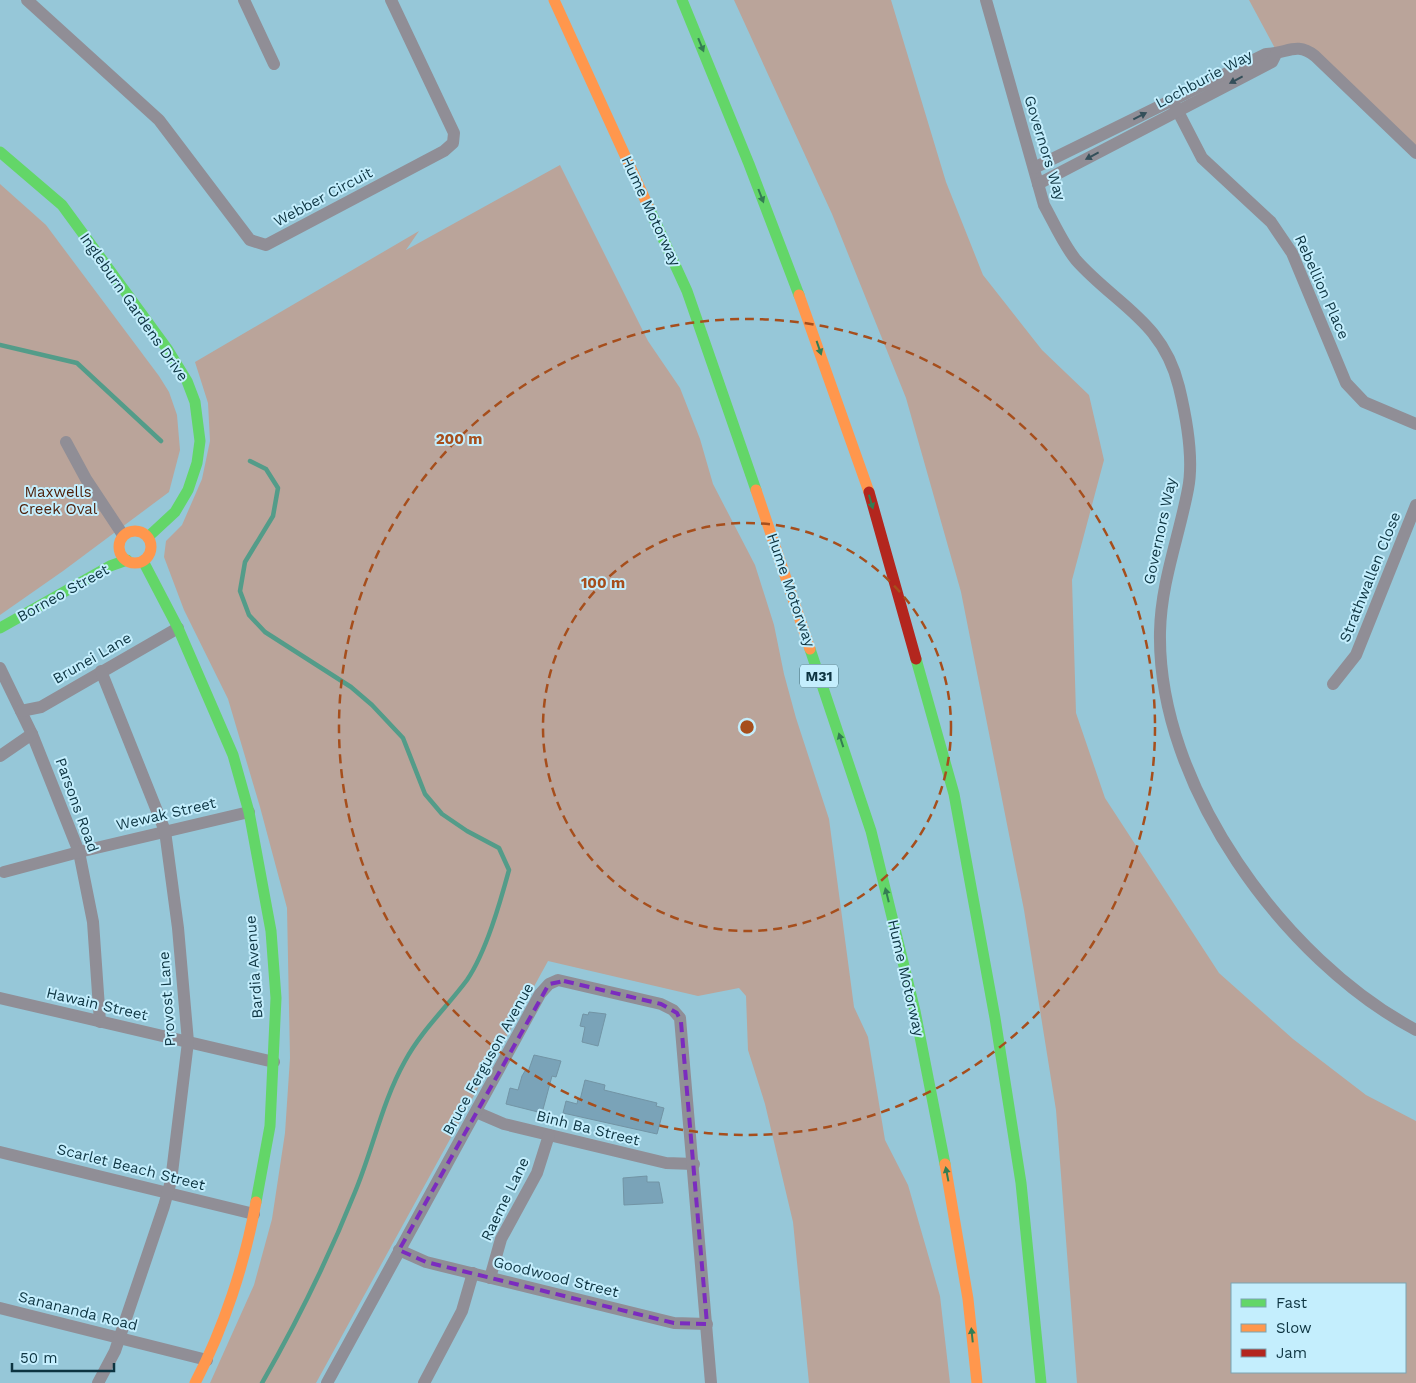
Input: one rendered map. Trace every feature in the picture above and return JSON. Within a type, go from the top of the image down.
[{"type":"main road","name":"Hume Motorway","points":[[554,0],[687,291],[776,546],[871,831],[915,1011],[951,1195],[968,1299],[977,1383]]},
{"type":"main road","points":[[682,0],[749,164],[810,322],[867,486],[954,794],[995,1018],[1021,1183],[1041,1383]]},
{"type":"main road","name":"Ingleburn Gardens Drive","points":[[0,152],[62,205],[168,350],[187,380],[193,395],[200,441],[198,463],[188,490],[175,512],[148,537]]},
{"type":"main road","points":[[133,530],[139,531],[148,537],[151,547],[143,561],[133,563],[126,560],[119,550],[123,535],[133,530]]},
{"type":"main road","name":"Borneo Street","points":[[0,628],[110,566],[126,560]]},
{"type":"main road","name":"Bardia Avenue","points":[[143,561],[178,628],[233,755],[249,812],[271,932],[276,998],[270,1126],[254,1214],[236,1280],[207,1360],[195,1383]]},
{"type":"street","name":"Webber Circuit","points":[[27,0],[159,120],[250,240],[266,244],[444,150],[453,143],[454,133],[391,0]]},
{"type":"street","points":[[244,0],[274,64]]},
{"type":"street","name":"Governors Way","points":[[986,0],[1044,205],[1076,260],[1155,334],[1169,357],[1179,386],[1190,461],[1188,488],[1164,588],[1160,633],[1162,675],[1170,720],[1195,791],[1230,848],[1290,932],[1328,970],[1356,992],[1416,1030]]},
{"type":"street","name":"Lochburie Way","points":[[1034,168],[1272,62],[1276,54],[1294,48],[1306,49],[1416,153]]},
{"type":"street","name":"Lochburie Way","points":[[1038,184],[1175,106]]},
{"type":"street","name":"Rebellion Place","points":[[1175,106],[1202,158],[1271,222],[1292,253],[1346,383],[1364,402],[1416,424]]},
{"type":"street","points":[[66,442],[90,486],[123,535]]},
{"type":"street","name":"Strathwallen Close","points":[[1333,684],[1356,655],[1416,505]]},
{"type":"street","name":"Brunei Lane","points":[[21,711],[41,707],[178,628]]},
{"type":"street","name":"Parsons Road","points":[[0,668],[32,734],[79,852],[93,922],[100,1022]]},
{"type":"street","name":"Provost Lane","points":[[98,1383],[120,1338],[167,1194],[188,1042],[178,928],[165,831],[101,671]]},
{"type":"street","points":[[0,756],[32,734]]},
{"type":"street","name":"Wewak Street","points":[[4,872],[79,852],[249,812]]},
{"type":"street","name":"Bruce Ferguson Avenue","points":[[327,1383],[544,988],[558,980],[661,1004],[677,1013],[682,1022],[711,1383]]},
{"type":"street","name":"Hawain Street","points":[[0,998],[274,1062]]},
{"type":"street","name":"Binh Ba Street","points":[[476,1112],[504,1124],[666,1164],[694,1164]]},
{"type":"street","name":"Raeme Lane","points":[[490,1278],[501,1239],[537,1173],[549,1135]]},
{"type":"street","name":"Scarlet Beach Street","points":[[0,1152],[254,1214]]},
{"type":"street","name":"Goodwood Street","points":[[400,1250],[426,1262],[674,1323],[707,1324]]},
{"type":"street","points":[[424,1383],[462,1311],[472,1273]]},
{"type":"street","name":"Sanananda Road","points":[[0,1308],[207,1360]]},
{"type":"highlighted area","points":[[564,981],[661,1004],[677,1013],[681,1022],[707,1324],[674,1323],[426,1262],[399,1250],[549,984]]},
{"type":"green space","points":[[734,0],[891,0],[946,182],[983,275],[1042,350],[1089,395],[1104,460],[1072,580],[1076,713],[1105,798],[1219,973],[1293,1039],[1366,1095],[1416,1121],[1416,1383],[1077,1383],[1056,1110],[1024,910],[961,592],[906,398],[832,214]]},
{"type":"green space","points":[[1249,0],[1416,0],[1416,154],[1308,49],[1278,54]]},
{"type":"green space","points":[[560,165],[648,341],[680,388],[700,439],[713,484],[755,565],[774,625],[784,674],[796,718],[829,819],[854,1007],[868,1037],[885,1140],[908,1185],[940,1296],[950,1383],[809,1383],[793,1222],[765,1104],[748,1050],[746,996],[739,988],[698,996],[548,961],[316,1383],[210,1383],[254,1285],[272,1219],[285,1133],[290,1058],[287,908],[228,699],[184,610],[164,557],[166,541],[182,525],[202,479],[210,441],[208,403],[195,362],[419,231],[406,250]]},
{"type":"green space","name":"Maxwells Creek Oval","points":[[0,184],[46,225],[159,376],[169,392],[177,415],[180,450],[169,492],[0,615]]},
{"type":"building","points":[[589,1012],[606,1014],[598,1046],[582,1042],[585,1027],[580,1026],[583,1014],[588,1015]]},
{"type":"building","points":[[534,1055],[561,1061],[556,1077],[552,1076],[542,1113],[506,1104],[510,1088],[518,1090],[522,1076],[525,1071],[528,1072]]},
{"type":"building","points":[[585,1080],[605,1085],[604,1090],[657,1103],[656,1106],[664,1108],[657,1134],[563,1113],[566,1101],[577,1104],[578,1099],[580,1100]]},
{"type":"building","points":[[647,1176],[647,1182],[659,1182],[663,1203],[624,1205],[623,1178]]},
{"type":"waterway","points":[[0,345],[77,363],[161,441]]},
{"type":"waterway","points":[[250,461],[266,469],[278,488],[273,516],[245,562],[240,591],[249,615],[265,632],[351,687],[372,705],[403,738],[425,794],[442,814],[467,831],[499,848],[509,870],[497,912],[474,969],[426,1029],[405,1061],[390,1093],[361,1176],[334,1241],[288,1337],[262,1383]]},
{"type":"traffic: fast","points":[[682,0],[749,164],[799,295]]},
{"type":"traffic: fast","points":[[0,152],[62,205],[168,350],[187,381],[195,402],[200,441],[197,463],[188,490],[175,512],[148,537]]},
{"type":"traffic: fast","points":[[649,208],[687,291],[756,490]]},
{"type":"traffic: fast","points":[[0,628],[110,566],[127,560]]},
{"type":"traffic: fast","points":[[143,561],[178,628],[233,755],[249,812],[271,931],[276,998],[270,1126],[256,1202]]},
{"type":"traffic: fast","points":[[810,649],[871,831],[915,1011],[945,1164]]},
{"type":"traffic: fast","points":[[916,659],[954,794],[995,1018],[1021,1183],[1041,1383]]},
{"type":"traffic: slow","points":[[554,0],[649,208]]},
{"type":"traffic: slow","points":[[799,295],[869,492]]},
{"type":"traffic: slow","points":[[756,490],[810,649]]},
{"type":"traffic: slow","points":[[135,531],[141,532],[146,536],[150,541],[151,547],[150,553],[146,558],[141,562],[135,563],[129,562],[124,558],[120,553],[119,547],[120,541],[124,536],[129,532],[135,531]]},
{"type":"traffic: slow","points":[[945,1164],[968,1299],[977,1383]]},
{"type":"traffic: slow","points":[[195,1383],[224,1318],[240,1272],[256,1202]]},
{"type":"traffic: jam","points":[[869,492],[916,659]]}]
